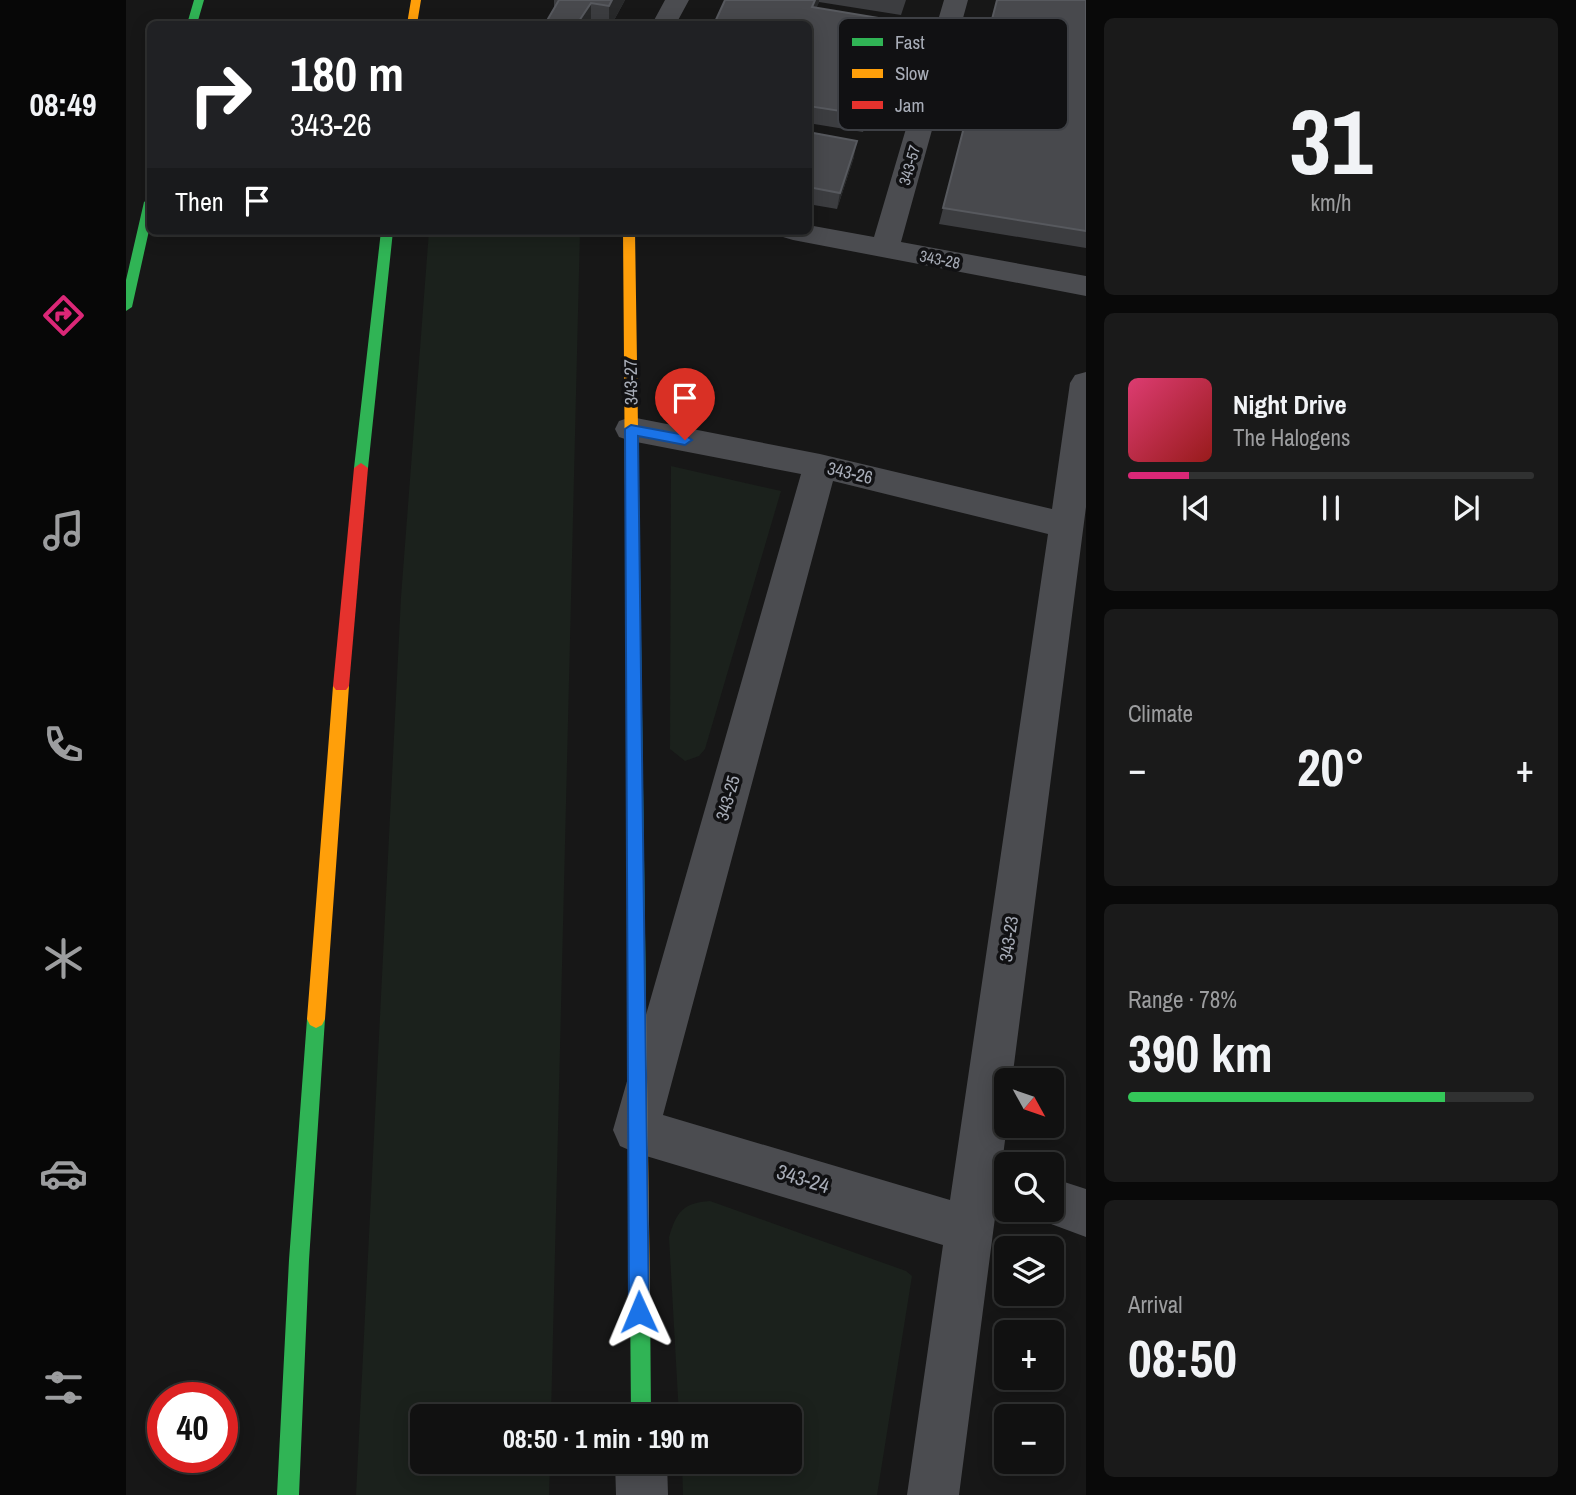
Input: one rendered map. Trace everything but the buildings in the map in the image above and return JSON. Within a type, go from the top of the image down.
[{"type":"main road","points":[[193,21],[199,0]]},
{"type":"main road","points":[[412,21],[416,0]]},
{"type":"main road","points":[[126,307],[147,215]]},
{"type":"main road","points":[[288,1495],[299,1260],[347,598],[387,235]]},
{"type":"main road","name":"343-27","points":[[629,235],[640,1404]]},
{"type":"street","points":[[666,21],[677,0]]},
{"type":"street","name":"343-57","points":[[951,18],[956,0]]},
{"type":"street","name":"343-57","points":[[885,248],[919,130]]},
{"type":"street","name":"343-28","points":[[812,235],[1086,286]]},
{"type":"street","name":"343-23","points":[[933,1495],[970,1229],[991,1182],[1066,524],[1086,383]]},
{"type":"street","name":"343-26","points":[[631,429],[820,467],[1066,524]]},
{"type":"street","name":"343-25","points":[[636,1130],[820,467]]},
{"type":"street","name":"343-24","points":[[636,1130],[970,1229]]},
{"type":"street","points":[[1064,1205],[1086,1213]]},
{"type":"street","points":[[641,1474],[642,1495]]},
{"type":"shaded area","points":[[429,235],[580,235],[551,1404],[410,1404],[410,1474],[550,1474],[549,1495],[356,1495],[401,597]]},
{"type":"shaded area","points":[[671,466],[781,491],[705,749],[699,756],[685,761],[670,749]]},
{"type":"shaded area","points":[[710,1201],[906,1271],[912,1276],[877,1495],[683,1495],[682,1474],[802,1474],[802,1404],[678,1404],[669,1237],[682,1210]]},
{"type":"traffic: fast","points":[[193,21],[199,0]]},
{"type":"traffic: fast","points":[[126,307],[147,215]]},
{"type":"traffic: fast","points":[[361,468],[387,235]]},
{"type":"traffic: fast","points":[[632,493],[637,1005]]},
{"type":"traffic: fast","points":[[288,1495],[299,1260],[316,1019]]},
{"type":"traffic: fast","points":[[640,1296],[641,1404]]},
{"type":"traffic: slow","points":[[412,21],[416,0]]},
{"type":"traffic: slow","points":[[629,235],[632,493]]},
{"type":"traffic: slow","points":[[316,1019],[341,686]]},
{"type":"traffic: slow","points":[[637,1005],[640,1296]]},
{"type":"traffic: jam","points":[[341,686],[361,468]]},
{"type":"route","points":[[639,1312],[631,429],[685,440]]}]
